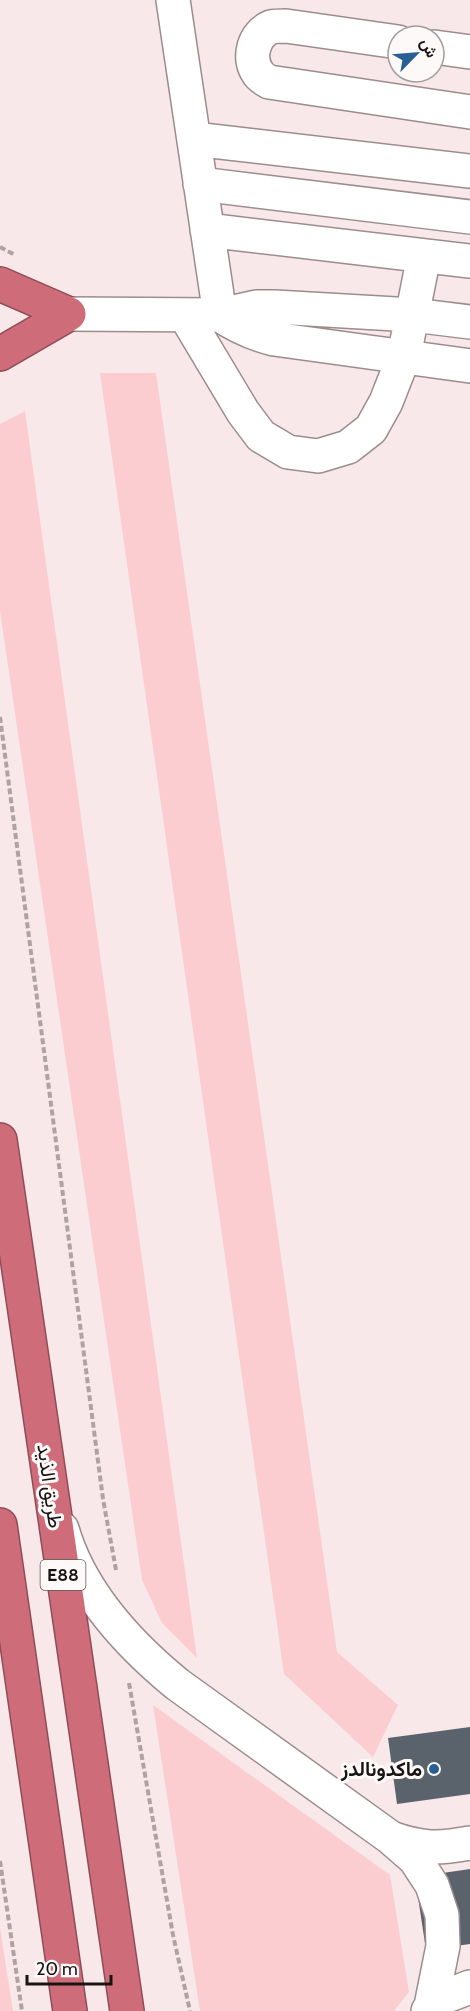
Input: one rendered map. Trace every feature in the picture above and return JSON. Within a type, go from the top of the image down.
[{"type":"highway","points":[[0,284],[69,314]]},
{"type":"highway","points":[[0,354],[69,314]]},
{"type":"highway","name":"طريق الذيد","points":[[0,1140],[127,2011]]},
{"type":"highway","points":[[0,1525],[2,1566],[70,2011]]},
{"type":"street","points":[[173,0],[220,315],[237,326],[274,339],[470,366]]},
{"type":"street","points":[[386,40],[286,26],[272,27],[260,34],[253,47],[252,61],[258,74],[269,82],[470,112]]},
{"type":"street","points":[[446,49],[470,52]]},
{"type":"street","points":[[194,140],[470,171]]},
{"type":"street","points":[[200,184],[470,217]]},
{"type":"street","points":[[207,230],[470,261]]},
{"type":"street","points":[[185,315],[243,412],[261,436],[288,452],[318,456],[348,447],[371,429],[386,402],[404,356],[424,256]]},
{"type":"street","points":[[69,314],[220,315],[256,306],[413,315],[470,322]]},
{"type":"street","points":[[51,1491],[65,1540],[88,1586],[117,1628],[145,1658],[177,1684],[391,1838],[415,1859],[432,1885],[442,1915],[443,1947],[429,2011]]},
{"type":"street","points":[[391,1838],[425,1848],[446,1848],[470,1844]]},
{"type":"street","points":[[429,2011],[444,1997],[470,1987]]},
{"type":"path","points":[[0,717],[101,1488],[117,1577]]},
{"type":"path","points":[[129,1683],[173,1935],[190,2011]]},
{"type":"path","points":[[0,1862],[22,2011]]},
{"type":"shaded area","points":[[100,373],[156,373],[337,1652],[398,1705],[373,1757],[284,1674]]},
{"type":"shaded area","points":[[25,411],[197,1658],[162,1623],[142,1580],[0,611],[0,424]]},
{"type":"shaded area","points":[[153,1705],[390,1875],[409,1992],[394,2011],[200,2011]]},
{"type":"shaded area","points":[[0,1928],[13,2011],[0,2011]]},
{"type":"building","points":[[470,1727],[470,1794],[397,1804],[388,1738]]},
{"type":"building","points":[[470,1869],[470,1944],[426,1950],[415,1877]]},
{"type":"place","name":"ماكدونالدز","points":[[434,1769]]}]
